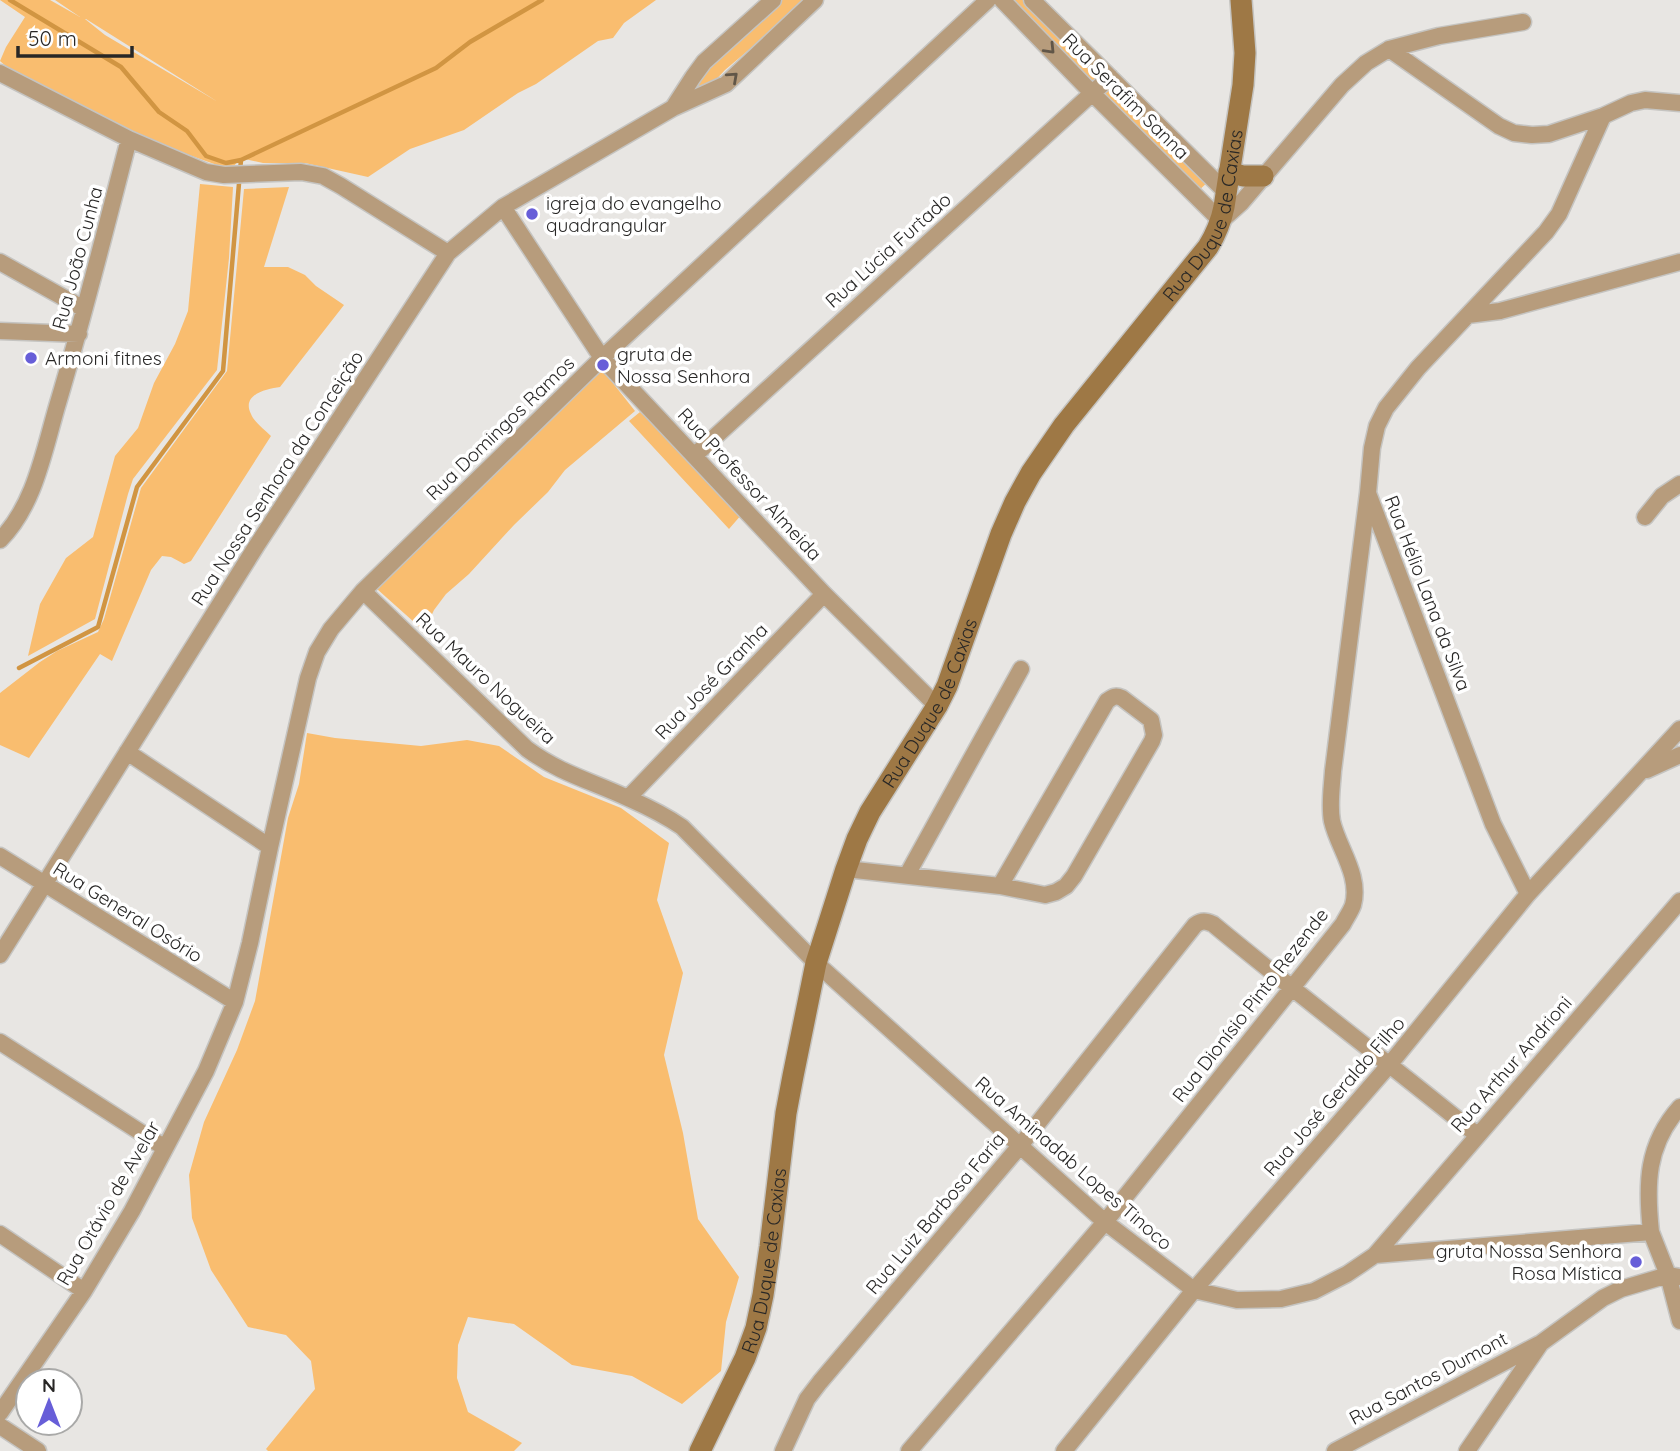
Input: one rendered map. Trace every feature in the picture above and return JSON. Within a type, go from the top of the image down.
[{"type":"street","name":"Rua Nossa Senhora da Conceição","points":[[673,108],[705,62],[773,0]]},
{"type":"street","name":"Rua Nossa Senhora da Conceição","points":[[0,955],[257,545],[448,253],[503,207],[673,108],[726,84],[815,0]]},
{"type":"street","name":"Rua Domingos Ramos","points":[[234,1002],[250,943],[308,678],[317,652],[331,629],[363,591],[603,358],[988,0]]},
{"type":"street","name":"Rua Serafim Sanna","points":[[1002,0],[1221,222]]},
{"type":"street","name":"Rua Serafim Sanna","points":[[1032,0],[1110,77],[1228,182]]},
{"type":"street","name":"Rua Duque de Caxias","points":[[700,1451],[756,1328],[770,1247],[786,1113],[816,963],[857,839],[870,812],[937,706],[957,660],[1001,534],[1031,473],[1064,425],[1208,247],[1221,222],[1243,85],[1245,53],[1241,0]]},
{"type":"street","points":[[1221,222],[1241,203],[1342,85],[1366,63],[1389,49],[1439,36],[1523,22]]},
{"type":"street","points":[[1389,49],[1499,126],[1514,133],[1549,134],[1645,100],[1680,103]]},
{"type":"street","points":[[0,73],[129,139],[206,172],[224,175],[301,172],[323,176],[448,253]]},
{"type":"street","name":"Rua Lúcia Furtado","points":[[695,455],[1110,77]]},
{"type":"street","name":"Rua Hélio Lana da Silva","points":[[1528,894],[1493,824],[1368,493],[1372,448],[1377,426],[1386,408],[1418,368],[1546,232],[1559,214],[1603,116]]},
{"type":"street","name":"Rua João Cunha","points":[[0,540],[22,512],[34,481],[79,334],[129,139]]},
{"type":"street","points":[[1228,182],[1243,176],[1263,176]]},
{"type":"street","name":"Rua Professor Almeida","points":[[503,207],[603,358],[824,594],[937,706]]},
{"type":"street","points":[[0,262],[84,309]]},
{"type":"street","points":[[1468,315],[1500,311],[1680,262]]},
{"type":"street","points":[[0,331],[79,334]]},
{"type":"street","points":[[1645,517],[1662,496],[1680,484]]},
{"type":"street","name":"Rua Dionísio Pinto Rezende","points":[[909,1451],[1105,1222],[1343,924],[1353,907],[1355,890],[1352,873],[1336,834],[1331,803],[1368,493]]},
{"type":"street","name":"Rua Mauro Nogueira","points":[[363,591],[527,749],[544,762],[628,798],[682,827],[816,963]]},
{"type":"street","name":"Rua José Granha","points":[[628,798],[824,594]]},
{"type":"street","points":[[907,875],[1021,669]]},
{"type":"street","points":[[846,869],[1000,887],[1045,895],[1056,892],[1066,886],[1074,876],[1152,741],[1152,720],[1122,698],[1117,696],[1107,701],[1000,887]]},
{"type":"street","name":"Rua José Geraldo Filho","points":[[1064,1451],[1194,1290],[1390,1064],[1528,894],[1680,729]]},
{"type":"street","points":[[127,752],[270,846]]},
{"type":"street","points":[[1641,773],[1679,759]]},
{"type":"street","name":"Rua General Osório","points":[[0,856],[234,1002]]},
{"type":"street","name":"Rua Arthur Andrioni","points":[[1375,1255],[1680,901]]},
{"type":"street","name":"Rua Luiz Barbosa Faria","points":[[783,1451],[807,1399],[820,1382],[1019,1147],[1195,925],[1206,921],[1213,925],[1291,988]]},
{"type":"street","name":"Rua Aminadab Lopes Tinoco","points":[[816,963],[1105,1222],[1194,1290],[1237,1300],[1282,1299],[1314,1291],[1347,1274],[1375,1255],[1651,1232]]},
{"type":"street","points":[[1291,988],[1477,1135]]},
{"type":"street","name":"Rua Otávio de Avelar","points":[[0,1413],[84,1291],[132,1211],[206,1071],[234,1002]]},
{"type":"street","points":[[0,1042],[165,1148]]},
{"type":"street","points":[[1680,1107],[1659,1140],[1649,1169],[1648,1198],[1651,1232],[1674,1276],[1680,1321]]},
{"type":"street","points":[[0,1234],[84,1291]]},
{"type":"street","points":[[1467,1451],[1541,1343],[1603,1298],[1621,1289],[1674,1276]]},
{"type":"street","name":"Rua Santos Dumont","points":[[1335,1451],[1541,1343]]},
{"type":"street","points":[[0,1426],[38,1451]]},
{"type":"shaded area","points":[[0,0],[50,0],[80,17],[55,0],[656,0],[624,23],[613,38],[598,41],[464,130],[410,149],[368,177],[305,163],[263,163],[240,158],[231,170],[161,145],[8,68],[0,61],[25,17]],"holes":[[[86,19],[218,102],[105,35]]]},
{"type":"shaded area","points":[[778,0],[803,0],[709,87],[682,98],[704,68]]},
{"type":"shaded area","points":[[1007,0],[1028,0],[1106,77],[1092,88]]},
{"type":"shaded area","points":[[1110,82],[1210,180],[1196,193],[1097,93]]},
{"type":"shaded area","points":[[200,184],[233,187],[229,258],[217,370],[133,479],[95,619],[28,656],[40,604],[66,558],[93,537],[115,456],[138,428],[154,383],[175,344],[188,311]]},
{"type":"shaded area","points":[[289,187],[264,267],[288,267],[305,275],[344,305],[280,387],[257,394],[249,402],[252,417],[271,436],[191,561],[184,564],[171,557],[162,556],[151,570],[112,661],[100,654],[29,758],[0,745],[0,693],[57,651],[98,632],[141,488],[227,371],[244,189]]},
{"type":"shaded area","points":[[601,368],[635,411],[565,470],[548,492],[469,574],[446,594],[434,610],[424,631],[377,589]]},
{"type":"shaded area","points":[[640,412],[663,431],[742,514],[729,529],[629,421]]},
{"type":"shaded area","points":[[307,733],[421,746],[467,740],[499,746],[544,777],[621,808],[669,843],[657,900],[683,973],[664,1055],[683,1133],[698,1219],[739,1277],[726,1322],[721,1371],[682,1404],[632,1376],[572,1365],[514,1324],[468,1317],[458,1345],[457,1378],[468,1412],[522,1443],[514,1451],[266,1449],[315,1389],[311,1361],[286,1335],[248,1327],[211,1270],[192,1218],[189,1175],[204,1122],[237,1050],[255,1001],[288,818],[299,784]]},
{"type":"waterway","points":[[10,0],[121,67],[159,112],[187,131],[206,156],[226,163],[241,160]]},
{"type":"waterway","points":[[19,668],[98,627],[137,487],[223,371],[241,160],[436,68],[470,42],[542,0]]},
{"type":"place","name":"igreja do evangelho quadrangular","points":[[532,214]]},
{"type":"place","name":"Armoni fitnes","points":[[31,358]]},
{"type":"place","name":"gruta de Nossa Senhora","points":[[603,365]]},
{"type":"place","name":"gruta Nossa Senhora Rosa Mística","points":[[1636,1262]]}]
